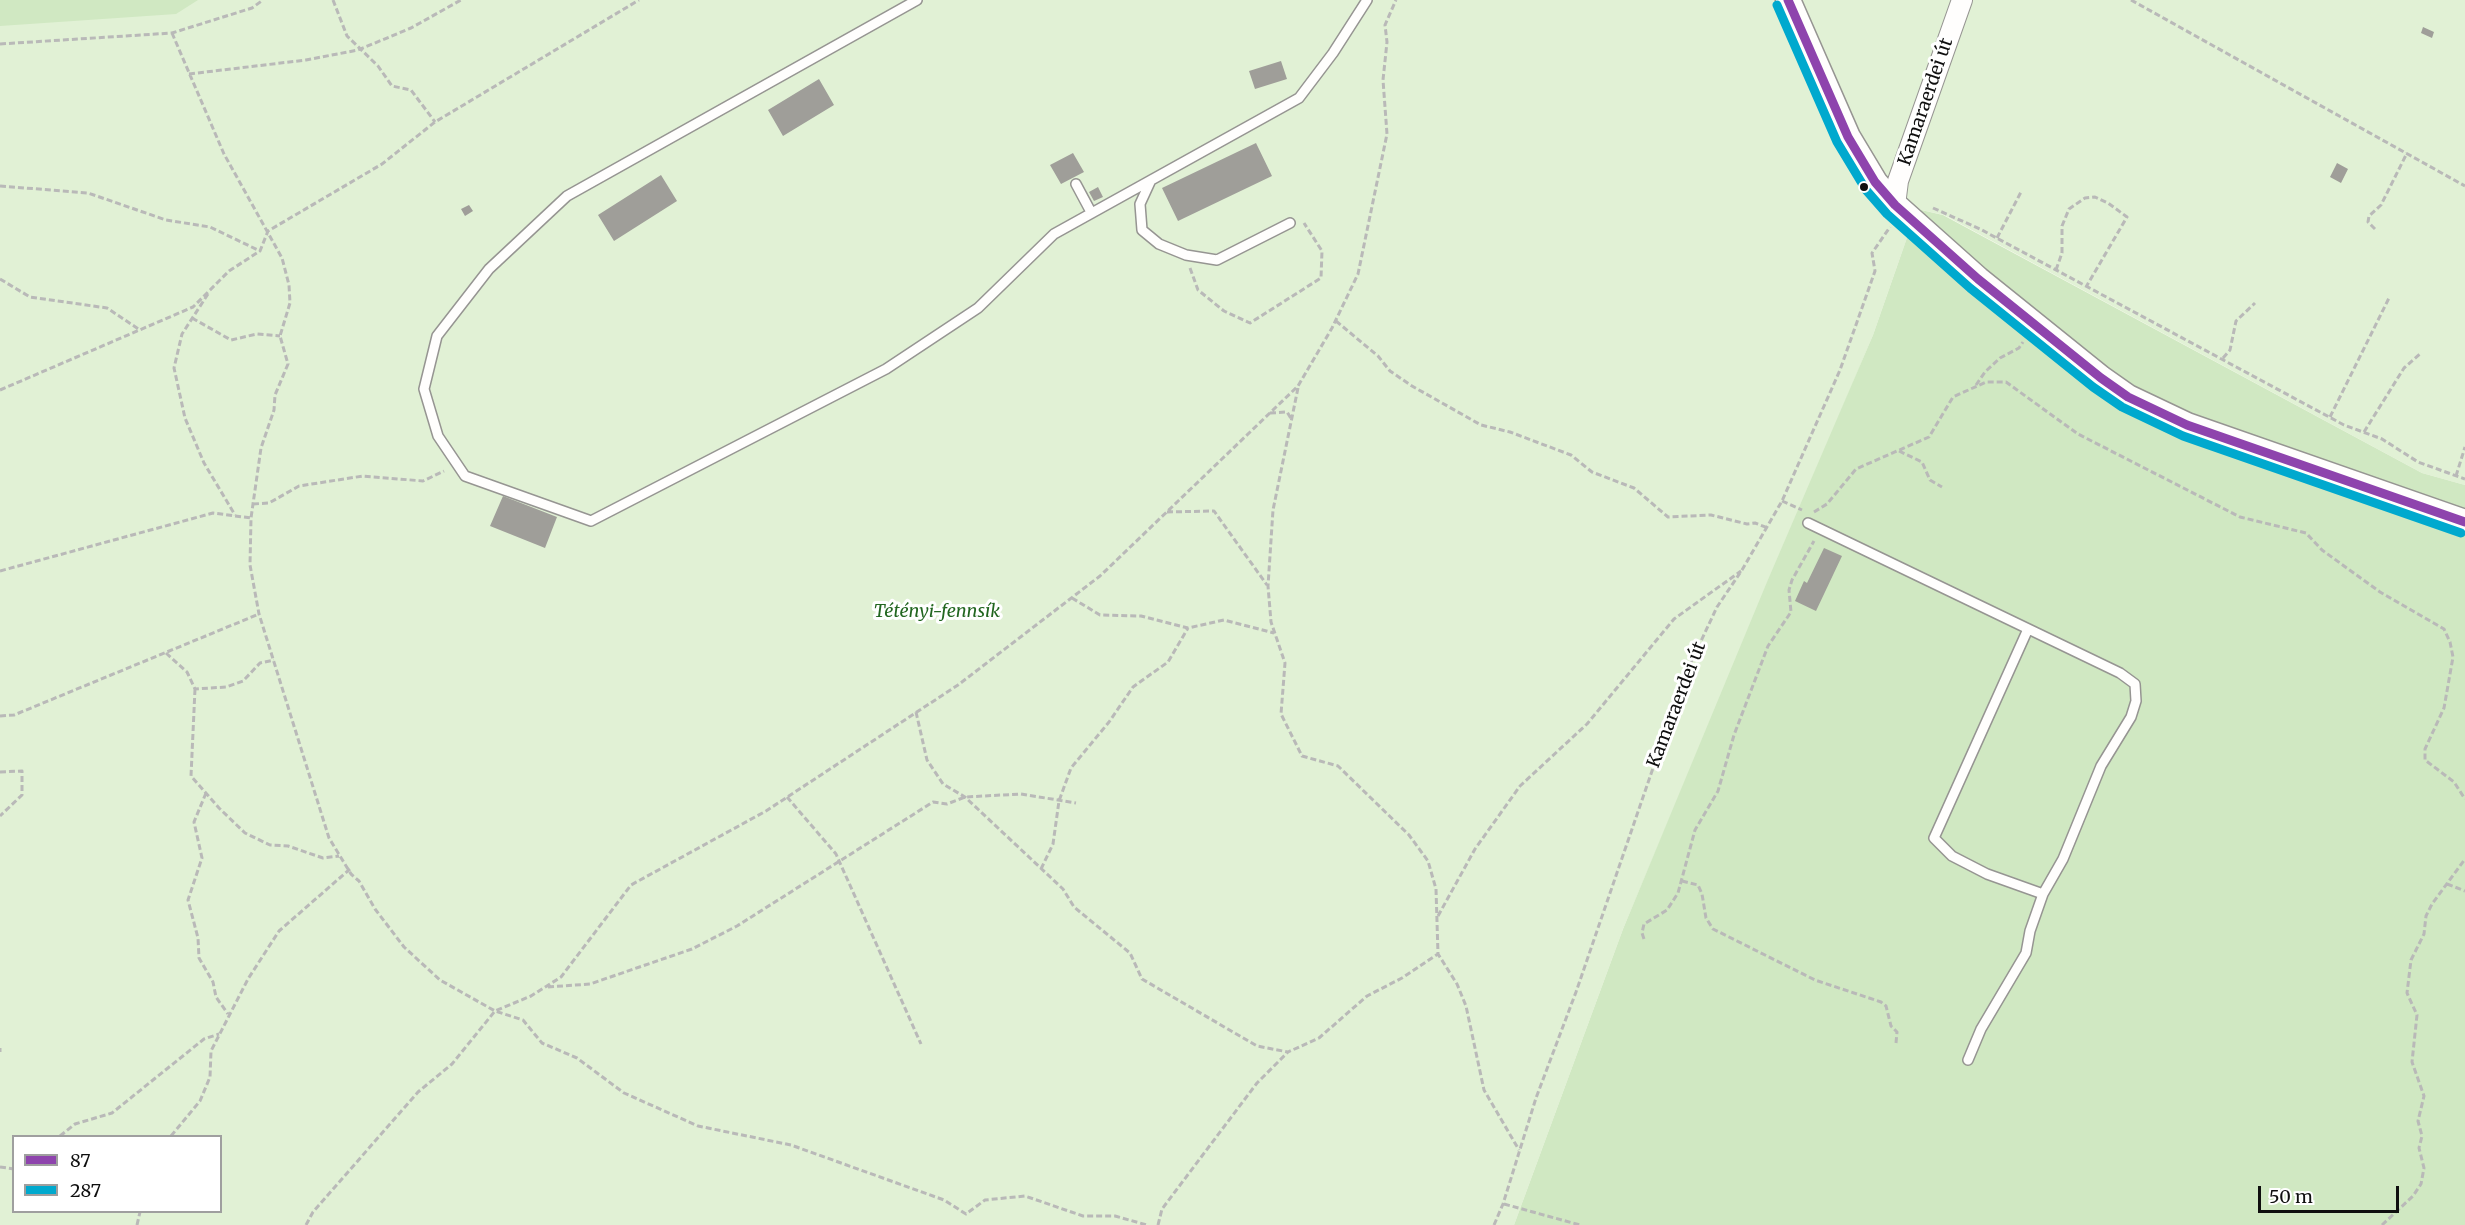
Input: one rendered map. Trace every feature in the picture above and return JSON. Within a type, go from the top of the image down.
[{"type":"street","name":"Kamaraerdei út","points":[[1788,0],[1848,136],[1875,182],[1895,205],[1978,279],[2128,397],[2187,424],[2465,522]]},
{"type":"street","name":"Kamaraerdei út","points":[[1895,205],[1898,181],[1962,0]]},
{"type":"lane","points":[[917,0],[567,196],[489,269],[437,336],[424,389],[438,436],[465,476],[591,521],[886,369],[978,308],[1054,234],[1299,98],[1333,53],[1367,0]]},
{"type":"lane","points":[[1151,180],[1140,204],[1142,230],[1159,244],[1186,255],[1217,260],[1290,223]]},
{"type":"lane","points":[[1076,184],[1091,212]]},
{"type":"lane","points":[[1812,525],[2120,673],[2135,684],[2136,701],[2131,717],[2101,766],[2063,859],[2043,894],[2030,931],[2026,953],[1981,1029],[1968,1060]]},
{"type":"lane","points":[[2028,629],[1934,838],[1952,856],[1987,874],[2043,894]]},
{"type":"path","points":[[0,44],[172,33],[252,8],[262,0]]},
{"type":"path","points":[[333,0],[347,36],[392,86],[411,90],[435,122]]},
{"type":"path","points":[[189,74],[306,60],[361,49],[411,28],[460,0]]},
{"type":"path","points":[[0,390],[194,307],[229,271],[260,251],[268,231],[382,164],[435,122],[639,0]]},
{"type":"path","points":[[306,1225],[313,1212],[418,1092],[452,1064],[495,1011],[548,987],[568,968],[631,885],[787,797],[958,685],[1100,576],[1299,386],[1336,321],[1358,274],[1387,134],[1383,80],[1387,42],[1385,25],[1396,0]]},
{"type":"path","points":[[2131,0],[2465,186]]},
{"type":"path","points":[[172,33],[224,154],[282,258],[291,293],[280,336],[288,364],[275,395],[274,410],[261,448],[251,518],[250,565],[259,614],[329,838],[339,856],[404,947],[440,980],[495,1011],[523,1020],[542,1043],[578,1058],[624,1093],[698,1126],[791,1145],[944,1200],[966,1214],[985,1200],[1025,1196],[1083,1216],[1115,1216],[1147,1225]]},
{"type":"path","points":[[2375,230],[2368,222],[2371,211],[2381,205],[2407,153]]},
{"type":"path","points":[[0,186],[88,193],[166,220],[210,227],[260,251]]},
{"type":"path","points":[[1997,238],[2021,192]]},
{"type":"path","points":[[2056,270],[2062,253],[2060,237],[2062,226],[2069,209],[2085,198],[2095,198],[2108,203],[2127,217],[2086,286]]},
{"type":"path","name":"Kamaraerdei út","points":[[1494,1225],[1685,675],[1717,607],[1768,528],[1782,501],[1840,370],[1875,271],[1872,253],[1889,228],[1895,205]]},
{"type":"path","points":[[1932,208],[1997,238],[2330,417],[2382,439],[2418,462],[2465,479]]},
{"type":"path","points":[[1186,255],[1198,290],[1224,311],[1250,323],[1322,278],[1322,251],[1303,221],[1290,223]]},
{"type":"path","points":[[0,279],[30,297],[107,308],[140,330]]},
{"type":"path","points":[[212,288],[182,334],[174,368],[185,418],[204,463],[235,515]]},
{"type":"path","points":[[2330,417],[2389,298]]},
{"type":"path","points":[[2223,359],[2230,350],[2236,321],[2255,303]]},
{"type":"path","points":[[192,318],[231,340],[257,334],[280,336]]},
{"type":"path","points":[[1336,321],[1378,356],[1390,371],[1412,386],[1481,425],[1510,432],[1571,456],[1592,472],[1634,488],[1668,517],[1711,515],[1747,524],[1755,523],[1768,528]]},
{"type":"path","points":[[1975,386],[1985,372],[2000,358],[2019,348],[2024,339]]},
{"type":"path","points":[[2364,432],[2383,406],[2404,368],[2420,354]]},
{"type":"path","points":[[1782,501],[1799,508],[1806,516],[1827,504],[1856,469],[1929,437],[1953,397],[1986,382],[2006,382],[2078,434],[2240,517],[2306,533],[2322,550],[2380,592],[2444,629],[2453,657],[2444,708],[2425,748],[2425,760],[2454,782],[2465,799]]},
{"type":"path","points":[[1299,386],[1273,510],[1268,586],[1275,633],[1284,663],[1281,714],[1302,756],[1338,766],[1409,835],[1432,871],[1438,954],[1457,984],[1466,1006],[1484,1090],[1519,1150]]},
{"type":"path","points":[[1268,414],[1287,412],[1293,422]]},
{"type":"path","points":[[2456,476],[2465,447]]},
{"type":"path","points":[[1899,451],[1922,462],[1930,480],[1942,487]]},
{"type":"path","points":[[253,504],[269,503],[299,486],[363,477],[423,481],[458,465]]},
{"type":"path","points":[[1167,512],[1214,511],[1268,586]]},
{"type":"path","points":[[0,571],[213,513],[251,518]]},
{"type":"path","points":[[1644,939],[1642,933],[1644,924],[1667,910],[1682,881],[1692,836],[1718,791],[1734,735],[1768,646],[1791,612],[1789,590],[1814,540],[1812,525]]},
{"type":"path","points":[[1436,919],[1475,849],[1520,786],[1587,724],[1674,619],[1742,570]]},
{"type":"path","points":[[1072,598],[1100,615],[1141,616],[1188,628],[1224,620],[1275,633]]},
{"type":"path","points":[[0,716],[14,715],[259,614]]},
{"type":"path","points":[[1041,870],[1053,844],[1059,801],[1071,768],[1109,722],[1133,687],[1168,662],[1188,628]]},
{"type":"path","points":[[166,652],[187,672],[195,689],[191,776],[245,833],[261,841],[323,858],[339,856]]},
{"type":"path","points":[[195,689],[226,687],[243,681],[260,663],[274,660]]},
{"type":"path","points":[[916,712],[927,760],[943,784],[965,796],[1063,889],[1074,907],[1130,953],[1142,979],[1257,1046],[1288,1052]]},
{"type":"path","points":[[0,772],[22,771],[22,795],[0,816]]},
{"type":"path","points":[[206,793],[194,822],[202,858],[188,900],[198,938],[199,958],[213,982],[216,997],[228,1014]]},
{"type":"path","points":[[548,987],[590,984],[692,949],[737,926],[933,802],[947,804],[965,796],[1021,794],[1076,803]]},
{"type":"path","points":[[787,797],[839,860],[921,1044]]},
{"type":"path","points":[[2382,1225],[2413,1196],[2421,1184],[2424,1168],[2419,1148],[2421,1136],[2418,1121],[2424,1096],[2412,1062],[2417,1015],[2410,1005],[2407,982],[2411,960],[2424,934],[2426,916],[2465,859]]},
{"type":"path","points":[[173,1135],[201,1101],[210,1077],[211,1051],[228,1014],[279,932],[350,869]]},
{"type":"path","points":[[1682,881],[1698,885],[1706,918],[1713,929],[1815,980],[1881,1002],[1886,1006],[1891,1026],[1897,1032],[1896,1043]]},
{"type":"path","points":[[2447,884],[2465,891]]},
{"type":"path","points":[[1158,1225],[1162,1209],[1257,1083],[1288,1052],[1319,1038],[1367,996],[1402,978],[1438,954]]},
{"type":"path","points":[[62,1135],[75,1124],[112,1113],[204,1039],[219,1034]]},
{"type":"path","points":[[1503,1204],[1580,1225]]},
{"type":"green space","name":"Tétényi-fennsík","points":[[0,0],[1797,0],[1827,55],[1799,0],[2465,0],[2465,485],[2422,473],[1944,215],[1917,209],[1873,335],[1623,929],[1514,1225],[0,1225]]},
{"type":"green space","points":[[0,0],[198,0],[176,14],[0,26]]},
{"type":"green space","points":[[1917,209],[1943,215],[2422,473],[2465,485],[2465,1225],[1514,1225],[1623,929],[1767,582],[1873,335]]},
{"type":"building","points":[[2423,27],[2434,32],[2432,38],[2421,33]]},
{"type":"building","points":[[1281,61],[1287,79],[1255,89],[1249,71]]},
{"type":"building","points":[[819,79],[834,105],[783,136],[768,110]]},
{"type":"building","points":[[1256,143],[1272,176],[1178,221],[1162,188]]},
{"type":"building","points":[[1073,153],[1084,172],[1061,184],[1050,165]]},
{"type":"building","points":[[2337,163],[2348,169],[2341,183],[2330,177]]},
{"type":"building","points":[[661,175],[677,201],[614,241],[598,215]]},
{"type":"building","points":[[1098,187],[1103,197],[1094,201],[1089,192]]},
{"type":"building","points":[[469,205],[473,211],[465,216],[461,209]]},
{"type":"building","points":[[503,496],[557,517],[545,548],[490,526]]},
{"type":"building","points":[[1824,548],[1842,556],[1816,611],[1795,601],[1804,581],[1807,583]]},
{"type":"transit line","name":"87","points":[[1788,0],[1848,137],[1875,182],[1895,205],[1978,279],[2101,378],[2128,397],[2187,425],[2465,522]]},
{"type":"transit line","name":"287","points":[[1777,5],[1837,142],[1866,190],[1887,214],[1970,288],[2093,387],[2122,407],[2183,436],[2461,533]]}]
